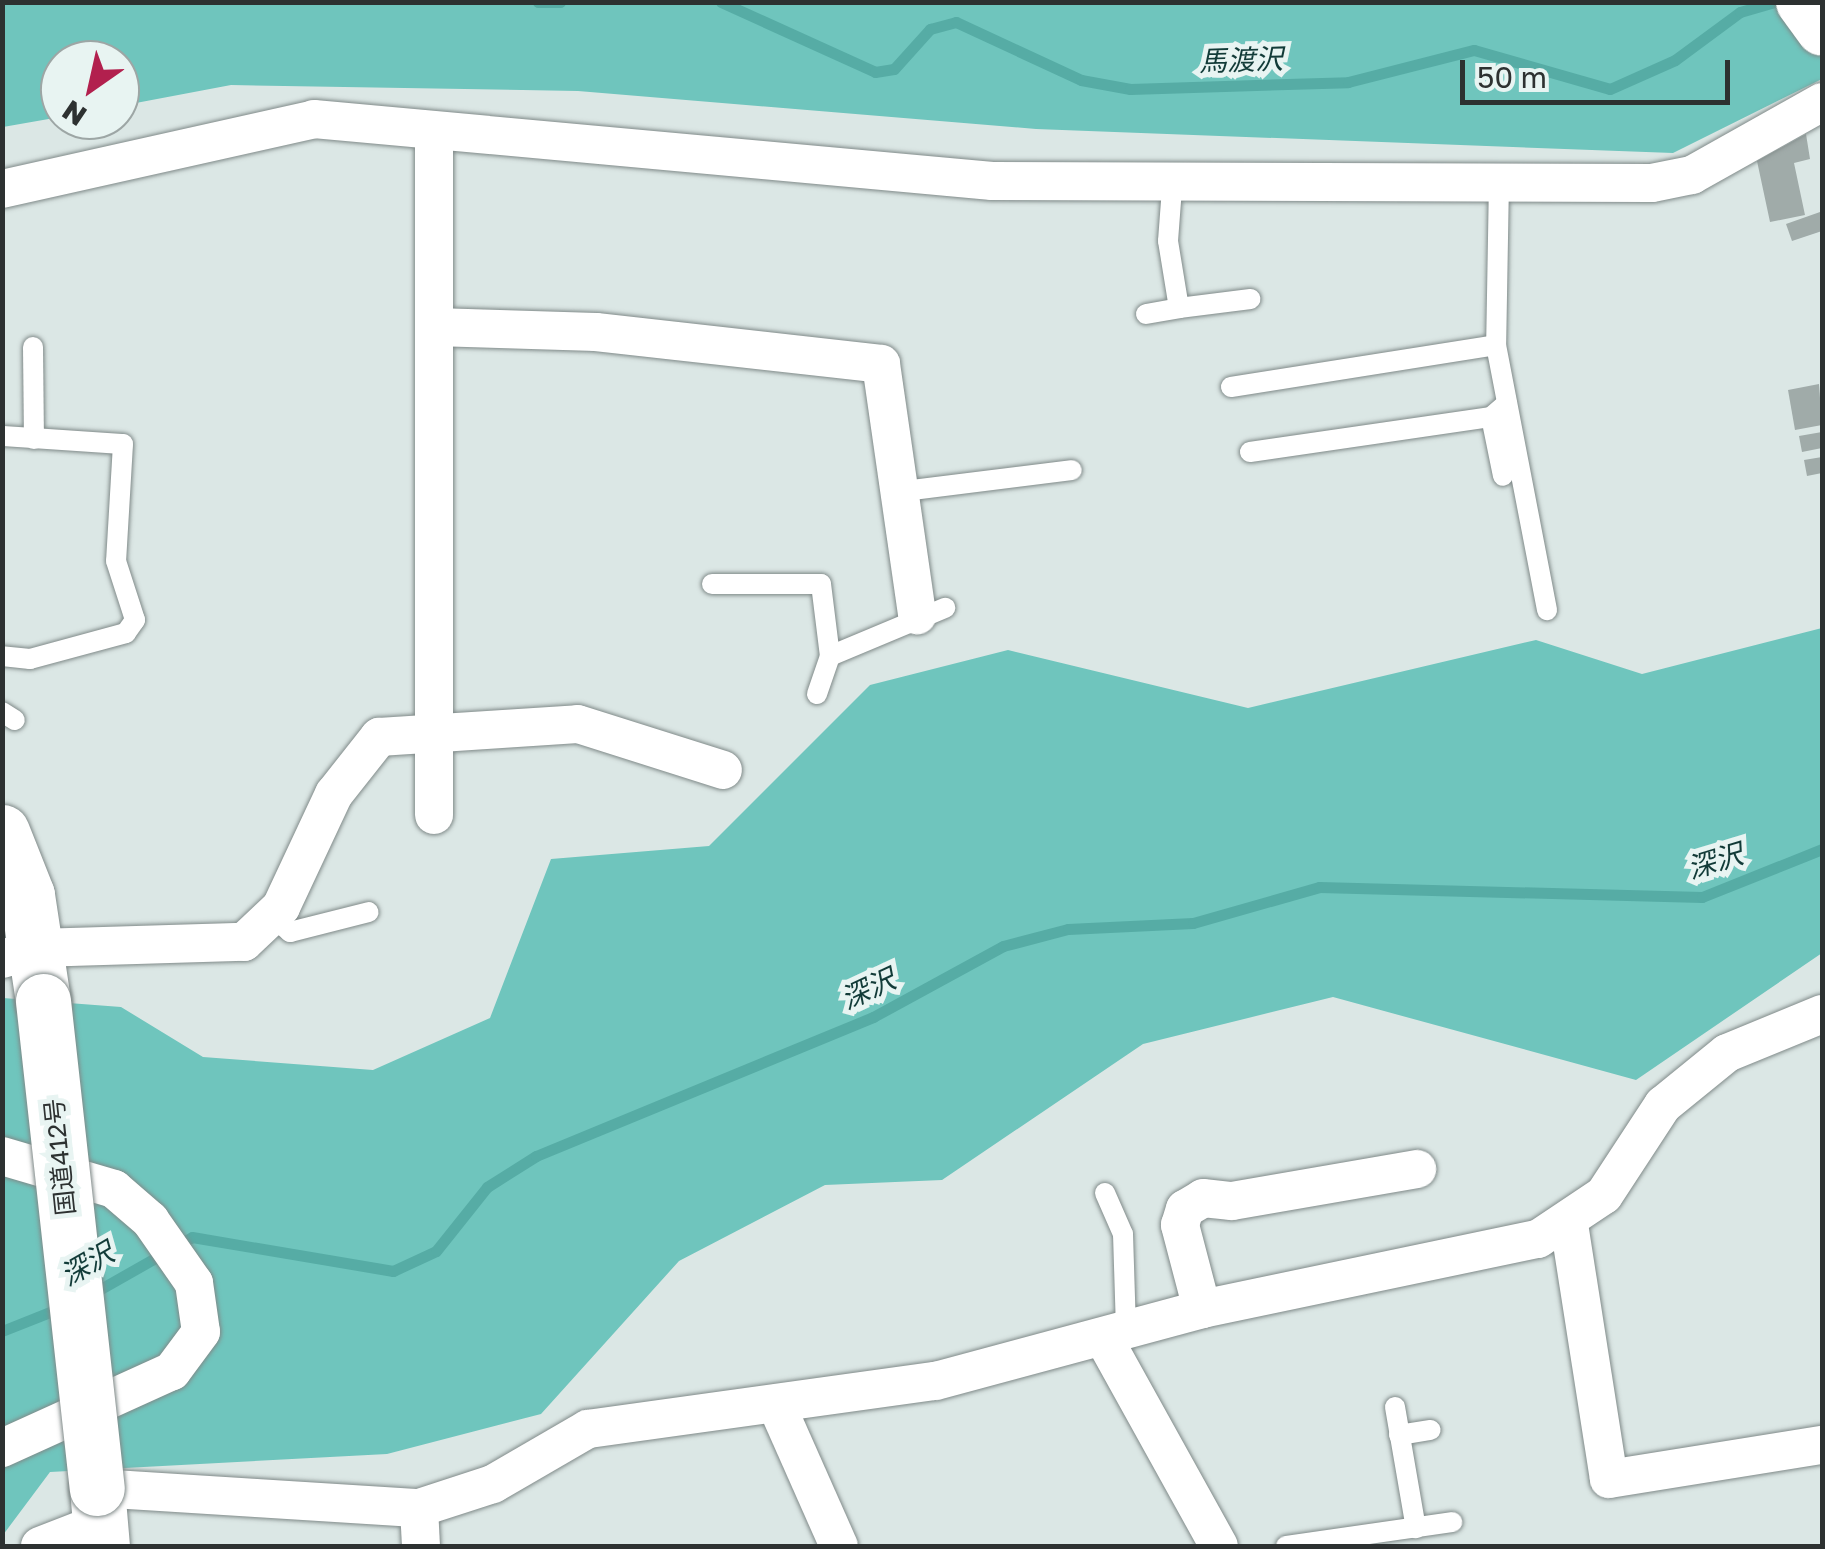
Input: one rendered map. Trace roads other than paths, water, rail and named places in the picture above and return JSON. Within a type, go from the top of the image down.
[{"type":"highway","name":"国道412号","points":[[2,832],[20,953],[43,1001],[99,1519]]},
{"type":"street","points":[[1802,2],[1822,30]]},
{"type":"street","points":[[2,189],[283,121],[1172,188],[1692,176],[1822,102]]},
{"type":"street","points":[[434,131],[434,815]]},
{"type":"street","points":[[435,327],[596,332],[880,364],[931,612]]},
{"type":"street","points":[[20,953],[244,942],[273,917],[358,755],[379,737],[578,724],[722,770]]},
{"type":"street","points":[[40,1546],[99,1519],[419,1508],[493,1484],[588,1430],[936,1381],[1202,1310],[1421,1267],[1569,1224],[1604,1195],[1662,1106],[1727,1053],[1822,1014]]},
{"type":"street","points":[[2,1156],[114,1189],[150,1220],[178,1260],[201,1304],[202,1332],[188,1356],[2,1448]]},
{"type":"street","points":[[1202,1310],[1180,1225],[1185,1209],[1203,1198],[1256,1182],[1394,1163]]},
{"type":"street","points":[[1569,1224],[1609,1479],[1822,1445]]},
{"type":"street","points":[[1115,1334],[1218,1546]]},
{"type":"street","points":[[776,1404],[839,1546]]},
{"type":"street","points":[[419,1508],[421,1546]]},
{"type":"lane","points":[[1499,181],[1496,345],[1504,476]]},
{"type":"lane","points":[[1172,188],[1168,241],[1178,308]]},
{"type":"lane","points":[[1146,314],[1250,299]]},
{"type":"lane","points":[[1232,388],[1496,345]]},
{"type":"lane","points":[[33,348],[34,440]]},
{"type":"lane","points":[[1250,452],[1499,410]]},
{"type":"lane","points":[[1499,410],[1546,610]]},
{"type":"lane","points":[[2,436],[124,444],[116,561],[135,620],[126,633],[30,658],[2,656]]},
{"type":"lane","points":[[904,491],[1072,470]]},
{"type":"lane","points":[[712,584],[821,584],[830,656],[817,694]]},
{"type":"lane","points":[[830,656],[931,612]]},
{"type":"lane","points":[[273,917],[290,932],[369,912]]},
{"type":"lane","points":[[1105,1193],[1123,1234],[1115,1334]]},
{"type":"lane","points":[[1395,1407],[1416,1528]]},
{"type":"lane","points":[[1400,1435],[1431,1430]]},
{"type":"lane","points":[[1286,1546],[1452,1522]]},
{"type":"waterway","name":"馬渡沢","points":[[538,2],[560,2]]},
{"type":"waterway","name":"馬渡沢","points":[[721,2],[875,72],[894,69],[930,29],[956,22],[1081,80],[1130,89],[1348,82],[1474,50],[1610,89],[1675,60],[1740,12],[1775,2]]},
{"type":"waterway","name":"深沢","points":[[90,1295],[192,1237],[393,1271],[436,1251],[487,1187],[536,1156],[873,1017],[1003,946],[1068,929],[1193,923],[1319,887],[1702,897],[1822,849]]},
{"type":"waterway","name":"深沢","points":[[2,1331],[60,1308]]}]
